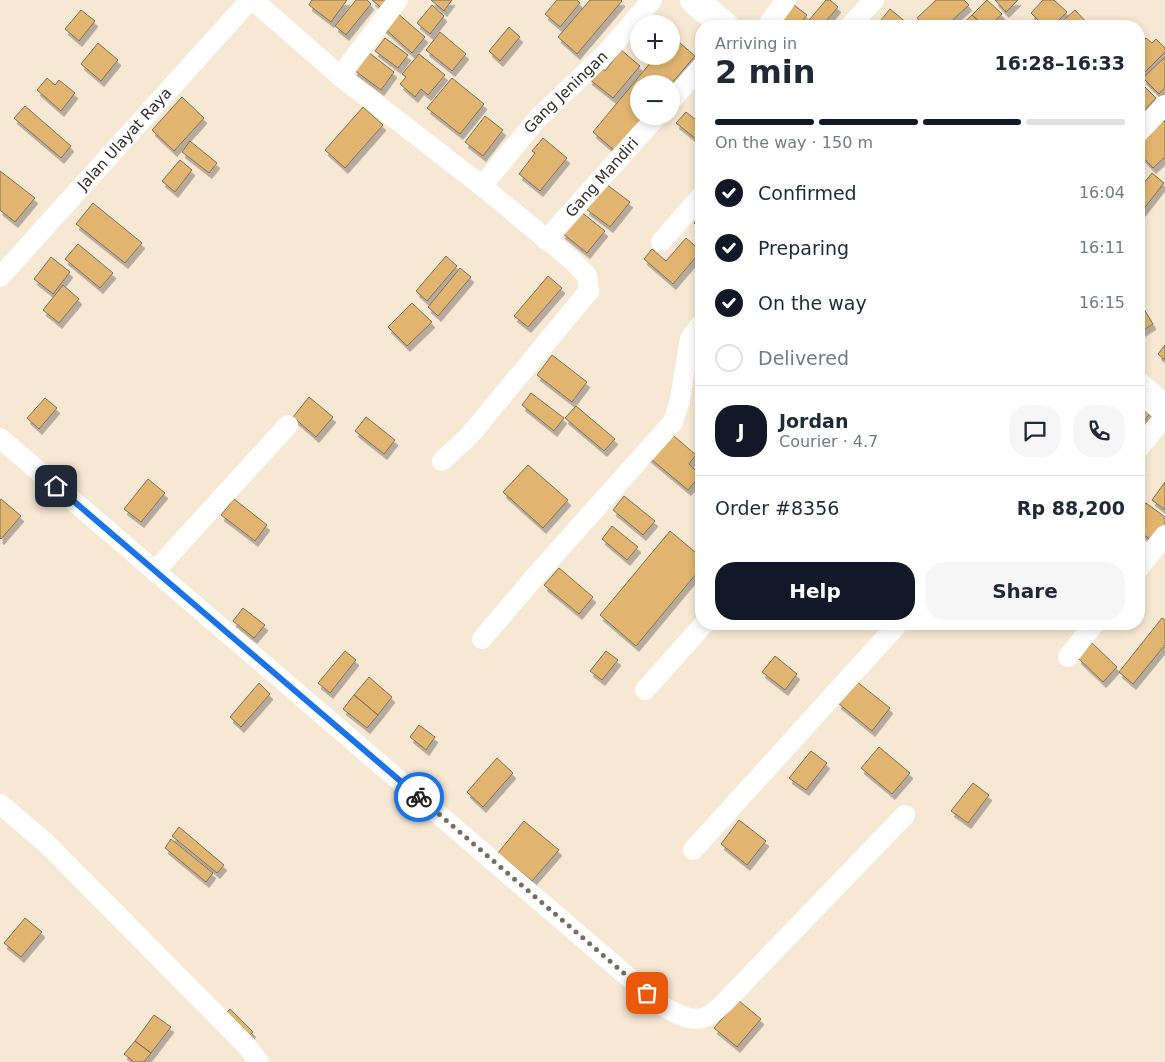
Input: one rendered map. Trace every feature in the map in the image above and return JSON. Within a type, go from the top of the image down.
[{"type":"main road","points":[[694,0],[718,20]]},
{"type":"main road","points":[[1145,391],[1165,409]]},
{"type":"street","points":[[252,0],[340,76],[482,186],[574,262],[587,276],[589,291],[469,436],[442,461]]},
{"type":"street","name":"Jalan Ulayat Raya","points":[[0,277],[252,0]]},
{"type":"street","points":[[340,76],[398,0]]},
{"type":"street","name":"Gang Jeningan","points":[[482,186],[538,118],[607,52],[652,0]]},
{"type":"street","points":[[772,20],[786,0]]},
{"type":"street","points":[[856,20],[874,0]]},
{"type":"street","points":[[680,90],[695,74]]},
{"type":"street","points":[[1145,126],[1165,105]]},
{"type":"street","name":"Gang Mandiri","points":[[546,240],[649,125]]},
{"type":"street","points":[[661,242],[695,203]]},
{"type":"street","points":[[482,639],[673,422],[680,400],[690,339],[695,332]]},
{"type":"street","points":[[1145,441],[1165,416]]},
{"type":"street","points":[[155,571],[288,425]]},
{"type":"street","points":[[0,438],[662,1006],[678,1014],[699,1020],[717,1010],[905,816]]},
{"type":"street","points":[[1145,560],[1165,535]]},
{"type":"street","points":[[646,690],[699,630]]},
{"type":"street","points":[[693,850],[893,630]]},
{"type":"street","points":[[1068,657],[1089,630]]},
{"type":"street","points":[[0,804],[46,843],[246,1045],[259,1062]]},
{"type":"building","points":[[312,0],[347,0],[331,22],[309,5]]},
{"type":"building","points":[[356,0],[367,0],[371,4],[346,35],[335,26]]},
{"type":"building","points":[[372,0],[393,0],[384,10]]},
{"type":"building","points":[[431,0],[452,0],[444,11]]},
{"type":"building","points":[[557,0],[577,0],[580,3],[560,27],[545,14]]},
{"type":"building","points":[[590,0],[622,1],[577,54],[558,37]]},
{"type":"building","points":[[826,0],[830,0],[838,7],[827,20],[809,20]]},
{"type":"building","points":[[936,0],[964,0],[969,5],[953,20],[919,20],[917,18]]},
{"type":"building","points":[[987,0],[1002,14],[996,20],[977,20],[972,15]]},
{"type":"building","points":[[995,0],[1018,0],[1006,12]]},
{"type":"building","points":[[1043,0],[1054,0],[1067,12],[1059,20],[1038,20],[1031,13]]},
{"type":"building","points":[[432,5],[444,16],[430,34],[417,23]]},
{"type":"building","points":[[794,5],[807,15],[803,20],[781,20]]},
{"type":"building","points":[[890,9],[903,20],[881,20]]},
{"type":"building","points":[[81,10],[95,21],[79,41],[65,29]]},
{"type":"building","points":[[1075,10],[1084,20],[1064,20]]},
{"type":"building","points":[[396,12],[425,37],[412,53],[383,27]]},
{"type":"building","points":[[972,15],[977,20],[967,20]]},
{"type":"building","points":[[509,27],[520,37],[500,61],[489,51]]},
{"type":"building","points":[[440,32],[466,54],[452,71],[426,50]]},
{"type":"building","points":[[385,38],[408,55],[398,68],[375,51]]},
{"type":"building","points":[[1145,39],[1152,43],[1156,39],[1165,48],[1165,52],[1145,72]]},
{"type":"building","points":[[98,43],[118,60],[101,81],[81,64]]},
{"type":"building","points":[[680,43],[695,56],[679,75],[640,75],[649,65],[680,65]]},
{"type":"building","points":[[621,50],[630,58],[630,65],[640,66],[632,75],[630,75],[630,78],[613,98],[589,79],[599,66],[605,71]]},
{"type":"building","points":[[368,52],[394,72],[381,90],[354,70]]},
{"type":"building","points":[[419,54],[445,75],[428,95],[421,89],[415,97],[400,84],[406,77],[402,74]]},
{"type":"building","points":[[1165,57],[1165,87],[1159,94],[1145,80],[1145,76]]},
{"type":"building","points":[[47,78],[55,85],[59,80],[75,93],[61,111],[37,90]]},
{"type":"building","points":[[452,78],[484,104],[460,134],[427,108]]},
{"type":"building","points":[[630,87],[630,125],[637,125],[615,151],[593,132]]},
{"type":"building","points":[[1145,87],[1156,98],[1145,110]]},
{"type":"building","points":[[182,97],[204,118],[174,151],[152,130]]},
{"type":"building","points":[[25,106],[71,146],[61,158],[14,118]]},
{"type":"building","points":[[363,107],[383,125],[345,168],[325,150]]},
{"type":"building","points":[[686,112],[695,119],[695,138],[678,125],[680,119]]},
{"type":"building","points":[[485,116],[503,130],[483,156],[465,142]]},
{"type":"building","points":[[1160,119],[1163,122],[1165,120],[1165,157],[1153,168],[1145,159],[1145,137]]},
{"type":"building","points":[[543,138],[567,158],[540,191],[519,174],[535,153],[532,151]]},
{"type":"building","points":[[190,141],[217,163],[209,173],[182,152]]},
{"type":"building","points":[[180,160],[192,170],[175,192],[162,181]]},
{"type":"building","points":[[0,171],[35,198],[15,222],[0,210]]},
{"type":"building","points":[[1152,173],[1164,183],[1145,207],[1145,182]]},
{"type":"building","points":[[606,184],[630,202],[610,227],[586,209]]},
{"type":"building","points":[[93,203],[142,243],[125,263],[76,224]]},
{"type":"building","points":[[580,211],[605,231],[587,253],[562,233]]},
{"type":"building","points":[[686,238],[695,246],[695,258],[673,284],[644,259],[652,249],[666,261]]},
{"type":"building","points":[[78,244],[113,273],[100,288],[65,259]]},
{"type":"building","points":[[446,256],[457,266],[427,301],[416,291]]},
{"type":"building","points":[[51,257],[70,272],[53,294],[34,279]]},
{"type":"building","points":[[460,268],[471,277],[438,316],[428,307]]},
{"type":"building","points":[[548,276],[562,288],[528,327],[514,316]]},
{"type":"building","points":[[63,285],[79,299],[59,323],[43,310]]},
{"type":"building","points":[[412,303],[432,322],[407,346],[388,327]]},
{"type":"building","points":[[1145,311],[1153,324],[1145,329]]},
{"type":"building","points":[[1165,345],[1165,360],[1158,354]]},
{"type":"building","points":[[552,355],[587,382],[572,402],[537,375]]},
{"type":"building","points":[[531,393],[564,418],[554,431],[522,405]]},
{"type":"building","points":[[309,397],[333,417],[316,437],[293,417]]},
{"type":"building","points":[[45,398],[57,408],[39,429],[27,418]]},
{"type":"building","points":[[576,406],[615,439],[604,451],[565,418]]},
{"type":"building","points":[[1145,407],[1151,412],[1145,420]]},
{"type":"building","points":[[366,417],[395,440],[384,454],[355,431]]},
{"type":"building","points":[[667,430],[695,454],[689,464],[695,470],[695,482],[688,490],[646,455]]},
{"type":"building","points":[[528,465],[568,500],[543,528],[503,492]]},
{"type":"building","points":[[148,479],[165,493],[141,522],[124,509]]},
{"type":"building","points":[[1165,482],[1165,510],[1152,500]]},
{"type":"building","points":[[624,496],[655,521],[643,535],[613,510]]},
{"type":"building","points":[[1,499],[21,516],[1,539],[0,501]]},
{"type":"building","points":[[234,499],[267,525],[255,541],[221,515]]},
{"type":"building","points":[[1146,503],[1165,517],[1165,533],[1156,544],[1145,536]]},
{"type":"building","points":[[612,526],[638,547],[627,560],[602,539]]},
{"type":"building","points":[[670,531],[695,552],[695,575],[636,646],[600,615]]},
{"type":"building","points":[[559,568],[593,597],[579,614],[544,585]]},
{"type":"building","points":[[243,608],[265,625],[254,638],[233,621]]},
{"type":"building","points":[[1162,618],[1165,620],[1165,645],[1133,684],[1119,672]]},
{"type":"building","points":[[1092,643],[1117,667],[1103,682],[1078,658]]},
{"type":"building","points":[[345,651],[356,660],[330,693],[318,683]]},
{"type":"building","points":[[606,651],[618,660],[602,680],[590,671]]},
{"type":"building","points":[[775,656],[797,674],[785,690],[762,672]]},
{"type":"building","points":[[369,677],[392,697],[378,715],[354,695]]},
{"type":"building","points":[[856,681],[890,708],[872,731],[838,703]]},
{"type":"building","points":[[259,683],[270,694],[241,727],[230,717]]},
{"type":"building","points":[[354,695],[378,715],[367,728],[343,709]]},
{"type":"building","points":[[419,725],[435,737],[426,750],[410,737]]},
{"type":"building","points":[[879,747],[910,773],[892,794],[861,768]]},
{"type":"building","points":[[811,751],[827,763],[806,790],[789,778]]},
{"type":"building","points":[[497,758],[513,773],[483,807],[467,792]]},
{"type":"building","points":[[973,783],[989,795],[968,823],[951,811]]},
{"type":"building","points":[[739,820],[766,841],[747,865],[721,844]]},
{"type":"building","points":[[524,821],[559,850],[532,881],[498,853]]},
{"type":"building","points":[[179,827],[224,865],[217,873],[172,836]]},
{"type":"building","points":[[171,839],[213,873],[206,882],[165,848]]},
{"type":"building","points":[[25,918],[42,932],[21,957],[4,943]]},
{"type":"building","points":[[738,1000],[761,1019],[737,1047],[714,1028]]},
{"type":"building","points":[[230,1009],[253,1032],[244,1041],[220,1019]]},
{"type":"building","points":[[154,1015],[171,1027],[151,1053],[135,1041]]},
{"type":"building","points":[[135,1041],[151,1053],[144,1062],[134,1062],[124,1054]]},
{"type":"way so far","points":[[419,797],[647,993]]},
{"type":"route","points":[[56,486],[419,797]]}]
